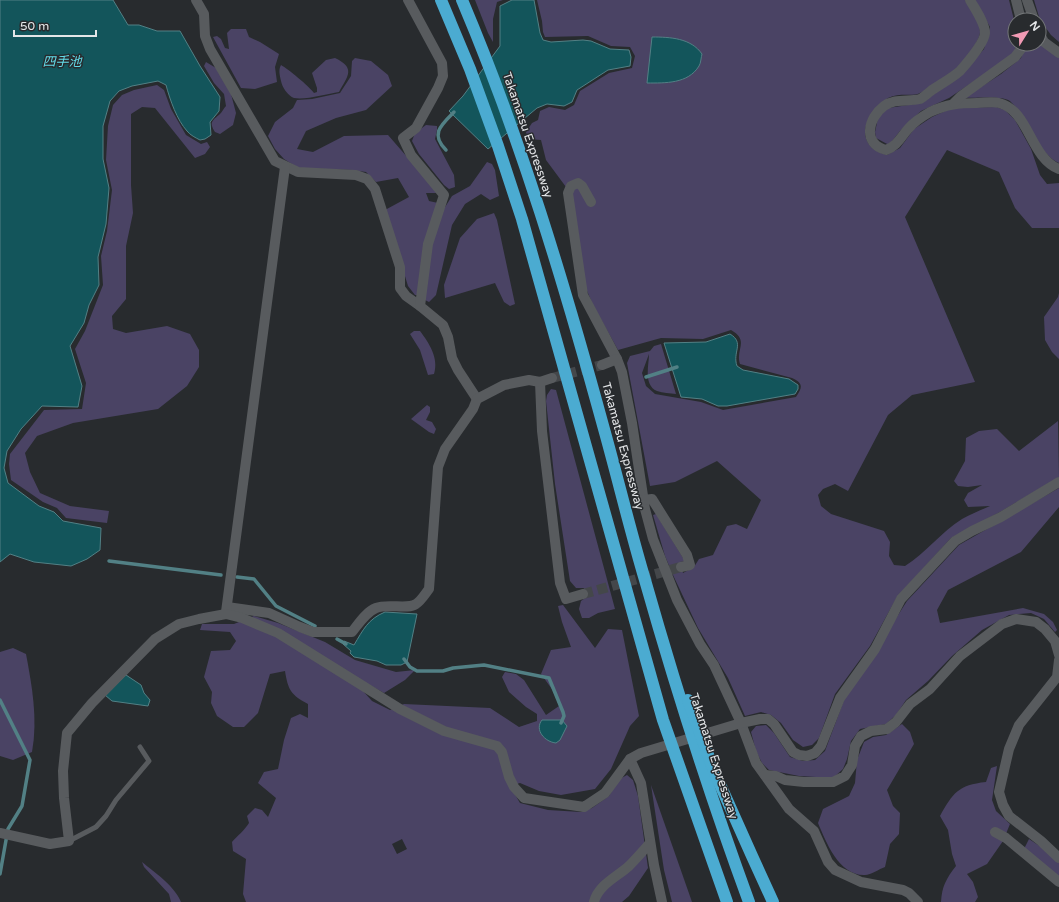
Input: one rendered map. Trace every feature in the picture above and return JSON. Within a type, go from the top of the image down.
[{"type":"highway","points":[[441,0],[470,69],[498,146],[524,226],[663,720],[674,768],[717,902]]},
{"type":"highway","name":"Takamatsu Expressway","points":[[462,0],[483,49],[515,134],[558,268],[604,428],[644,579],[688,724],[726,839],[749,902]]},
{"type":"highway","points":[[644,579],[714,771],[774,902]]},
{"type":"highway","points":[[663,720],[727,902]]},
{"type":"street","points":[[196,0],[204,14],[205,36],[210,49],[275,161],[298,172],[356,175],[368,179],[375,189],[400,267],[400,288],[406,296],[443,325],[448,337],[452,358],[477,399]]},
{"type":"street","points":[[408,0],[442,63],[443,76],[416,128],[403,138],[411,155],[444,195],[428,244],[420,306]]},
{"type":"street","points":[[970,0],[983,25],[985,33],[979,47],[960,71],[921,98],[894,101],[884,106],[877,113],[871,125],[870,132],[874,143],[881,149],[890,149],[896,145],[909,128],[929,113],[954,103],[1015,57],[1019,52]]},
{"type":"street","points":[[1016,0],[1019,12]]},
{"type":"street","points":[[1027,0],[1031,12]]},
{"type":"street","points":[[1047,44],[1059,53]]},
{"type":"street","points":[[954,103],[998,102],[1008,106],[1018,117],[1043,158],[1051,166],[1059,169]]},
{"type":"street","points":[[226,611],[285,167]]},
{"type":"street","points":[[591,202],[582,186],[578,183],[571,186],[568,194],[583,295],[617,359],[622,372],[632,423],[644,500],[653,540],[677,600],[700,644],[714,665],[741,722],[753,756],[789,809],[814,831],[828,862],[835,870],[861,882],[903,890],[909,893],[918,902]]},
{"type":"street","points":[[602,365],[617,359]]},
{"type":"street","points":[[5,834],[50,844],[69,842],[64,798],[63,771],[67,733],[92,703],[156,639],[179,624],[226,611],[269,613],[313,632],[352,632],[365,615],[376,608],[387,606],[409,606],[416,604],[429,589],[438,467],[445,449],[473,409],[477,399],[504,386],[529,380],[540,382],[552,378]]},
{"type":"street","points":[[540,382],[542,431],[560,583],[566,599],[582,594]]},
{"type":"street","points":[[226,611],[278,633],[400,709],[444,731],[497,746],[502,752],[509,777],[514,787],[524,798],[584,807],[606,793],[630,759],[641,753],[741,722],[768,719],[774,724],[793,752],[799,755],[807,756],[815,753],[821,746],[840,698],[874,649],[901,599],[955,541],[1001,517],[1059,482]]},
{"type":"street","points":[[644,500],[652,499],[687,555],[690,565],[681,567]]},
{"type":"street","points":[[765,775],[776,776],[785,780],[804,782],[834,782],[844,776],[852,765],[855,746],[861,736],[871,731],[887,729],[896,722],[910,704],[930,689],[960,656],[1002,624],[1016,619],[1036,622],[1045,629],[1055,641],[1059,655]]},
{"type":"street","points":[[1059,660],[1057,677],[1019,725],[1010,749],[999,792],[1003,805],[1009,816],[1041,841],[1059,858]]},
{"type":"street","points":[[630,759],[641,783],[650,843],[662,902]]},
{"type":"street","points":[[995,832],[1006,838],[1059,882]]},
{"type":"street","points":[[594,902],[595,897],[602,888],[629,866],[650,843]]},
{"type":"lane","points":[[69,842],[96,827],[106,816],[116,800],[149,761],[140,747]]},
{"type":"shaded area","points":[[475,0],[503,0],[497,2],[493,19],[493,42],[488,33]]},
{"type":"shaded area","points":[[537,0],[965,0],[980,29],[977,42],[971,51],[958,67],[924,91],[914,95],[893,96],[884,101],[872,114],[868,121],[865,135],[867,141],[871,147],[878,152],[887,155],[900,148],[914,129],[932,117],[952,108],[996,107],[1005,110],[1015,120],[1031,149],[1040,175],[1047,184],[1059,183],[1059,228],[1032,228],[1015,208],[999,172],[947,150],[905,217],[975,382],[912,395],[888,415],[848,491],[835,484],[823,489],[818,495],[821,506],[831,514],[884,531],[890,542],[889,556],[894,565],[905,566],[920,555],[954,524],[965,517],[990,506],[968,507],[964,500],[968,493],[982,485],[968,487],[958,486],[954,481],[965,461],[966,438],[979,431],[997,429],[1019,451],[1058,421],[1059,477],[1000,512],[951,538],[897,597],[870,646],[835,694],[819,738],[812,745],[803,747],[793,740],[781,723],[771,715],[761,712],[745,716],[728,678],[698,628],[673,575],[665,556],[653,515],[656,514],[685,561],[680,562],[683,573],[694,567],[699,559],[713,555],[727,526],[736,524],[747,529],[761,500],[717,461],[675,482],[650,486],[627,363],[630,356],[650,351],[654,346],[661,344],[676,394],[657,391],[650,384],[648,380],[649,354],[642,373],[646,386],[655,394],[701,402],[723,410],[796,397],[801,386],[792,378],[740,364],[740,338],[731,330],[703,339],[661,338],[618,350],[593,305],[585,286],[566,187],[546,160],[541,140],[528,139],[526,132],[532,123],[538,120],[540,111],[549,107],[565,110],[574,105],[580,91],[609,73],[632,68],[635,56],[630,47],[611,46],[588,36],[545,37]]},
{"type":"shaded area","points":[[975,0],[1009,0],[1012,12],[1007,12],[1007,52],[1014,52],[1013,55],[949,98],[921,111],[900,131],[889,145],[876,138],[875,132],[878,118],[888,108],[922,103],[965,71],[984,49],[990,27]]},
{"type":"shaded area","points":[[1034,0],[1059,0],[1059,42],[1047,30],[1047,12],[1038,12]]},
{"type":"shaded area","points":[[231,29],[246,29],[249,37],[279,54],[275,67],[277,82],[255,89],[241,88],[213,37],[217,36],[221,39],[225,48],[229,49],[227,33]]},
{"type":"shaded area","points":[[1047,45],[1059,56],[1059,163],[1046,153],[1010,101],[995,98],[964,98],[1001,74],[1021,58],[1023,52],[1047,52]]},
{"type":"shaded area","points":[[335,58],[346,65],[348,69],[347,77],[339,92],[310,98],[294,98],[284,88],[280,73],[281,65],[308,86],[314,93],[317,92],[317,88],[312,73],[326,60]]},
{"type":"shaded area","points":[[355,58],[371,61],[388,75],[392,86],[366,110],[336,118],[306,131],[297,149],[313,152],[344,136],[388,135],[434,188],[436,193],[426,193],[429,201],[438,203],[419,295],[415,295],[408,286],[385,210],[409,197],[398,178],[376,182],[366,172],[298,168],[284,159],[275,149],[268,136],[275,122],[293,108],[297,100],[312,99],[340,93],[351,76],[352,61]]},
{"type":"shaded area","points":[[206,62],[216,68],[231,94],[236,113],[233,125],[220,134],[215,132],[212,122],[226,106],[224,94],[214,83],[204,66]]},
{"type":"shaded area","points":[[157,85],[164,90],[171,109],[186,135],[201,144],[207,142],[210,147],[205,154],[195,158],[155,108],[142,107],[131,114],[131,185],[133,213],[126,246],[126,299],[112,316],[113,329],[126,333],[167,326],[190,334],[199,350],[199,367],[187,386],[158,409],[73,423],[37,436],[25,453],[30,472],[40,493],[70,506],[109,511],[107,523],[66,518],[57,508],[43,502],[11,480],[9,464],[10,454],[44,410],[82,409],[86,383],[75,349],[85,331],[103,285],[101,256],[107,231],[112,190],[106,160],[108,126],[113,105],[122,95],[134,90]]},
{"type":"shaded area","points":[[426,125],[437,126],[435,139],[454,175],[455,187],[449,189],[444,185],[419,154],[412,141],[415,133]]},
{"type":"shaded area","points":[[487,162],[492,164],[495,170],[499,196],[490,200],[481,194],[465,204],[452,225],[436,295],[429,302],[425,300],[431,247],[442,212],[452,196],[470,186]]},
{"type":"shaded area","points":[[494,213],[497,220],[515,304],[510,306],[504,302],[495,283],[445,298],[444,285],[460,238],[477,219]]},
{"type":"shaded area","points":[[1059,293],[1059,359],[1052,352],[1045,340],[1044,317],[1058,297]]},
{"type":"shaded area","points":[[414,331],[420,331],[432,351],[435,362],[434,374],[428,375],[420,350],[410,334]]},
{"type":"shaded area","points":[[551,389],[556,390],[615,609],[598,613],[589,618],[582,618],[579,609],[581,601],[585,598],[584,588],[576,588],[570,581],[555,484],[546,401],[547,395]]},
{"type":"shaded area","points":[[427,405],[430,407],[430,412],[426,420],[432,422],[436,429],[434,434],[411,419]]},
{"type":"shaded area","points":[[1059,488],[1059,507],[1021,552],[948,590],[937,610],[940,623],[1023,608],[1044,614],[1053,622],[1057,630],[1055,632],[1044,619],[1031,613],[1009,615],[982,630],[952,656],[928,681],[906,700],[896,715],[886,724],[860,729],[851,741],[843,769],[833,778],[799,776],[769,770],[762,763],[756,751],[751,732],[756,726],[766,725],[774,733],[790,757],[803,761],[815,760],[825,751],[844,700],[907,601],[959,545]]},
{"type":"shaded area","points":[[563,605],[595,648],[608,629],[622,630],[639,716],[630,726],[611,769],[595,789],[561,795],[539,791],[520,783],[510,786],[520,803],[548,810],[581,812],[592,808],[609,796],[618,780],[627,775],[633,780],[638,796],[648,868],[629,896],[622,902],[246,902],[243,894],[246,859],[233,851],[232,842],[249,823],[247,816],[255,808],[262,810],[268,817],[276,798],[258,783],[264,772],[278,769],[284,740],[291,718],[300,714],[308,718],[308,704],[294,695],[291,691],[287,683],[285,671],[270,674],[258,713],[244,727],[233,727],[217,716],[211,703],[212,692],[204,677],[211,651],[230,650],[236,641],[230,632],[200,630],[202,624],[234,624],[254,616],[278,623],[325,642],[355,660],[396,672],[415,670],[405,680],[384,693],[368,684],[363,691],[372,701],[390,710],[404,704],[490,708],[519,727],[537,721],[537,714],[526,707],[509,692],[502,677],[505,672],[516,674],[524,680],[546,715],[559,706],[554,692],[541,674],[551,650],[571,647],[558,606]],"holes":[[[402,839],[407,849],[397,854],[392,844]]]},
{"type":"shaded area","points":[[13,648],[26,654],[32,690],[34,740],[32,752],[13,760],[0,756],[0,652]]},
{"type":"shaded area","points":[[902,724],[910,732],[914,744],[887,790],[893,806],[900,813],[899,834],[890,844],[885,867],[867,875],[856,874],[841,864],[835,856],[818,823],[823,809],[849,796],[855,783],[857,760],[864,742],[873,737],[886,735]]},
{"type":"shaded area","points":[[997,766],[992,800],[996,811],[1010,824],[1003,841],[987,864],[967,874],[973,882],[978,897],[975,902],[941,902],[942,891],[945,883],[956,866],[952,854],[948,830],[940,816],[949,801],[957,792],[969,785],[986,782],[991,768]]},
{"type":"shaded area","points":[[651,785],[692,902],[672,902],[664,870]]},
{"type":"shaded area","points":[[1029,839],[1047,851],[1059,862],[1059,879],[1024,849]]},
{"type":"shaded area","points":[[142,862],[174,890],[181,902],[171,902],[169,894],[144,867]]},
{"type":"water","name":"四手池","points":[[0,0],[113,0],[128,25],[139,25],[157,31],[180,31],[220,97],[219,111],[210,122],[211,135],[200,140],[190,134],[183,126],[174,110],[166,85],[158,81],[132,86],[119,91],[110,101],[103,126],[103,159],[109,188],[106,224],[98,257],[99,285],[89,305],[84,323],[70,346],[82,386],[78,407],[42,406],[21,429],[7,451],[4,468],[8,483],[39,506],[54,512],[63,521],[101,528],[100,550],[87,559],[71,566],[34,562],[10,554],[0,562]]},
{"type":"water","points":[[512,0],[534,0],[540,33],[543,40],[551,42],[583,40],[591,41],[610,49],[629,50],[631,57],[630,66],[608,70],[577,90],[572,102],[564,106],[547,104],[537,108],[488,149],[449,111],[463,96],[500,46],[500,6]]},
{"type":"water","points":[[652,37],[673,38],[692,45],[702,54],[699,66],[689,76],[676,81],[647,83]]},
{"type":"water","points":[[730,334],[737,341],[737,366],[743,370],[789,379],[798,385],[798,389],[795,394],[727,406],[718,406],[702,399],[681,397],[664,343],[706,342]]},
{"type":"water","points":[[385,612],[417,614],[407,662],[401,665],[386,665],[377,661],[354,657],[350,653],[351,651],[343,644],[344,641],[354,645],[370,622]]},
{"type":"water","points":[[126,675],[141,685],[144,693],[150,700],[148,706],[112,701],[105,695]]},
{"type":"water","points":[[542,720],[562,720],[567,726],[560,740],[556,743],[548,740],[542,735],[539,728]]},
{"type":"waterway","points":[[446,150],[441,144],[438,134],[445,121],[454,112]]},
{"type":"waterway","points":[[646,377],[677,367]]},
{"type":"waterway","points":[[109,561],[221,575]]},
{"type":"waterway","points":[[237,577],[254,579],[276,606],[315,626]]},
{"type":"waterway","points":[[337,639],[346,644]]},
{"type":"waterway","points":[[404,659],[410,667],[417,671],[443,671],[453,668],[484,665],[549,678],[563,712],[564,716],[561,723]]},
{"type":"waterway","points":[[0,700],[30,760],[22,806],[8,829],[0,874]]},
{"type":"tunnel","points":[[552,378],[602,365]]},
{"type":"tunnel","points":[[583,594],[681,567]]}]
